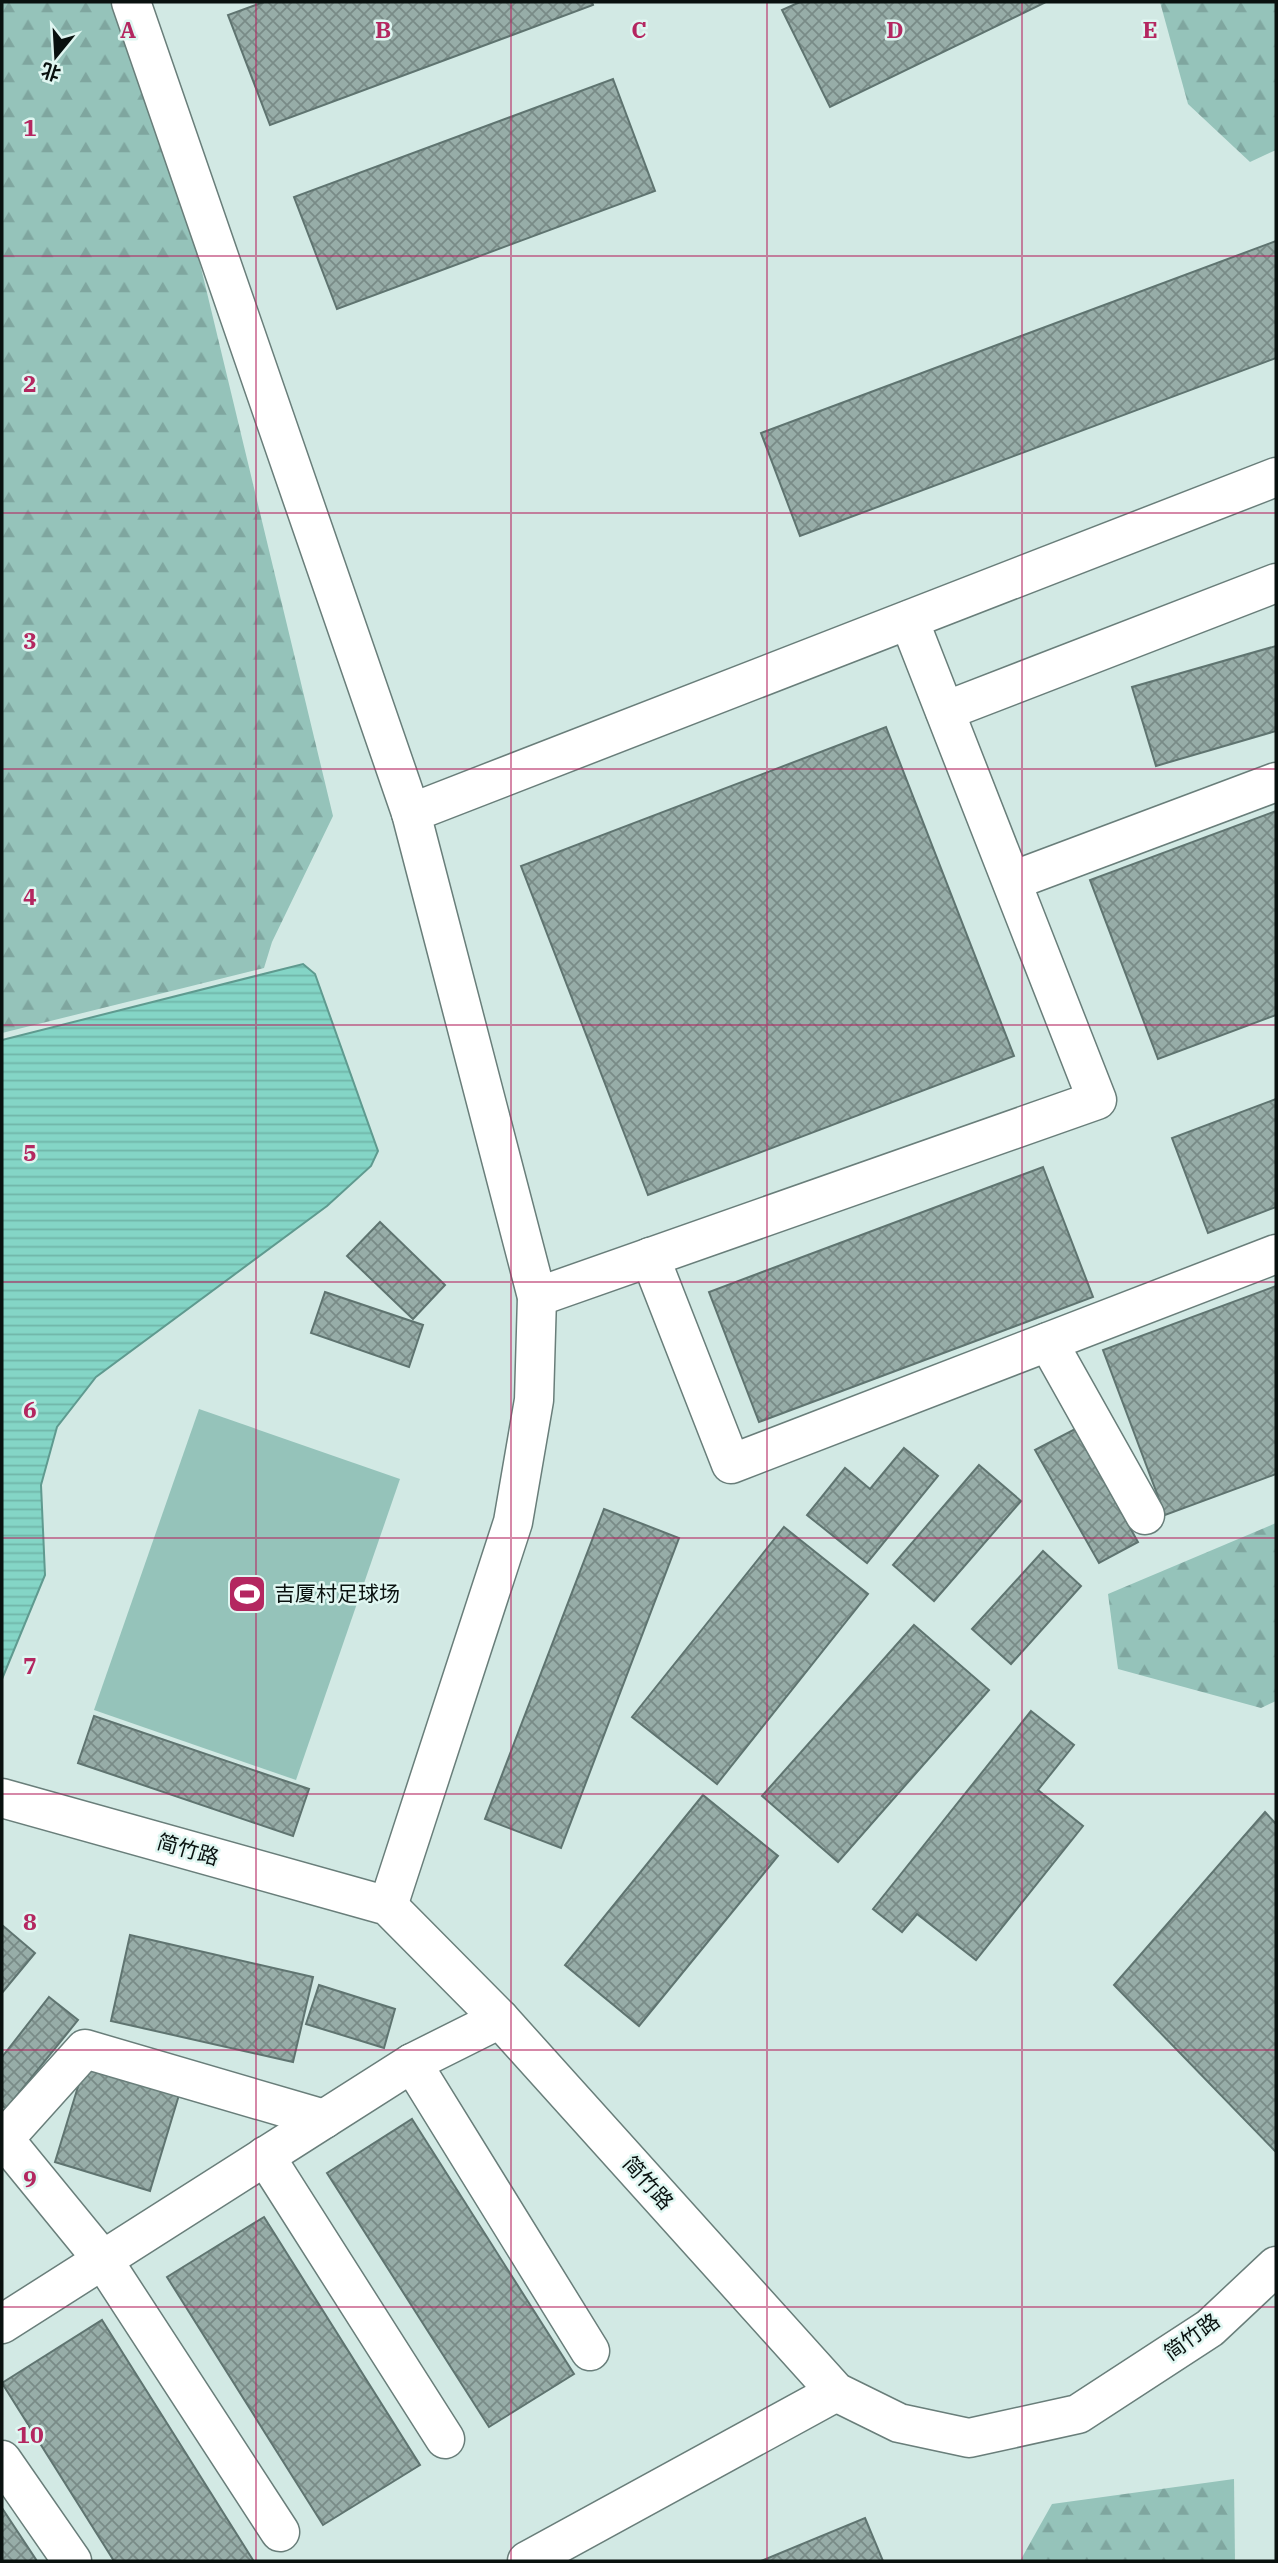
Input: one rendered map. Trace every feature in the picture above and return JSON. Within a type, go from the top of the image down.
[{"type":"street","points":[[131,2],[411,813],[537,1297],[534,1400],[513,1522],[388,1906]]},
{"type":"street","points":[[411,813],[1276,477]]},
{"type":"street","points":[[945,711],[1276,583]]},
{"type":"street","points":[[537,1297],[1097,1100],[909,620]]},
{"type":"street","points":[[1012,881],[1276,782]]},
{"type":"street","points":[[650,1257],[731,1464],[1276,1254]]},
{"type":"street","points":[[1048,1342],[1145,1515]]},
{"type":"street","name":"简竹路","points":[[7,1808],[388,1906],[500,2019],[836,2392],[899,2423],[969,2438],[1078,2414],[1210,2328],[1276,2266]]},
{"type":"street","points":[[2,2324],[412,2063],[500,2019]]},
{"type":"street","points":[[279,2532],[103,2260],[4,2139],[85,2049],[324,2119]]},
{"type":"street","points":[[412,2063],[590,2351]]},
{"type":"street","points":[[265,2157],[445,2439]]},
{"type":"street","points":[[527,2561],[836,2392]]},
{"type":"street","points":[[2,2460],[72,2561]]},
{"type":"green space","points":[[2,2],[137,2],[333,816],[272,942],[264,968],[2,1033]]},
{"type":"green space","points":[[1160,2],[1276,2],[1276,150],[1250,162],[1188,104]]},
{"type":"green space","name":"吉厦村足球场","points":[[199,1409],[400,1479],[296,1780],[94,1710]]},
{"type":"green space","points":[[1276,1523],[1276,1701],[1261,1708],[1118,1669],[1108,1594]]},
{"type":"green space","points":[[1234,2479],[1235,2561],[1020,2561],[1052,2504]]},
{"type":"shaded area","points":[[303,964],[315,974],[378,1151],[371,1166],[327,1206],[96,1377],[57,1427],[41,1485],[45,1575],[2,1679],[2,1040]]},
{"type":"building","points":[[264,2],[592,2],[593,5],[270,125],[228,15]]},
{"type":"building","points":[[800,2],[1044,3],[830,107],[782,10]]},
{"type":"building","points":[[613,79],[655,191],[337,309],[294,197]]},
{"type":"building","points":[[1276,241],[1276,358],[800,536],[761,433]]},
{"type":"building","points":[[1276,646],[1276,731],[1156,766],[1132,687]]},
{"type":"building","points":[[886,727],[1014,1056],[648,1195],[521,866]]},
{"type":"building","points":[[1276,811],[1276,1015],[1158,1059],[1090,880]]},
{"type":"building","points":[[1276,1099],[1276,1207],[1208,1233],[1172,1138]]},
{"type":"building","points":[[1043,1167],[1093,1297],[759,1422],[709,1292]]},
{"type":"building","points":[[380,1222],[445,1285],[413,1319],[347,1256]]},
{"type":"building","points":[[1276,1286],[1276,1474],[1165,1515],[1103,1350]]},
{"type":"building","points":[[325,1292],[423,1325],[409,1367],[311,1333]]},
{"type":"building","points":[[1075,1429],[1138,1542],[1099,1563],[1035,1450]]},
{"type":"building","points":[[904,1448],[938,1476],[867,1563],[807,1515],[845,1468],[870,1489]]},
{"type":"building","points":[[979,1465],[1021,1501],[934,1601],[893,1565]]},
{"type":"building","points":[[604,1509],[679,1538],[561,1848],[485,1819]]},
{"type":"building","points":[[784,1527],[868,1594],[717,1784],[632,1717]]},
{"type":"building","points":[[1043,1551],[1081,1586],[1011,1664],[972,1629]]},
{"type":"building","points":[[914,1625],[989,1690],[838,1862],[762,1796]]},
{"type":"building","points":[[1031,1711],[1074,1745],[1038,1790],[1083,1826],[976,1960],[917,1914],[902,1932],[873,1909]]},
{"type":"building","points":[[94,1716],[309,1789],[293,1836],[78,1763]]},
{"type":"building","points":[[703,1795],[778,1856],[639,2026],[565,1965]]},
{"type":"building","points":[[1265,1812],[1276,1824],[1276,2152],[1114,1985]]},
{"type":"building","points":[[2,1925],[35,1953],[2,1993]]},
{"type":"building","points":[[130,1935],[313,1977],[293,2062],[111,2021]]},
{"type":"building","points":[[319,1985],[395,2009],[384,2048],[306,2024]]},
{"type":"building","points":[[49,1997],[78,2020],[6,2109],[2,2105],[2,2057]]},
{"type":"building","points":[[84,2067],[179,2095],[150,2191],[55,2162]]},
{"type":"building","points":[[412,2119],[574,2374],[489,2427],[327,2173]]},
{"type":"building","points":[[264,2217],[420,2465],[323,2525],[167,2277]]},
{"type":"building","points":[[102,2320],[252,2561],[114,2561],[2,2383]]},
{"type":"building","points":[[2,2508],[37,2561],[2,2561]]},
{"type":"building","points":[[865,2518],[883,2561],[761,2561]]},
{"type":"place","name":"吉厦村足球场","points":[[247,1594]]}]
